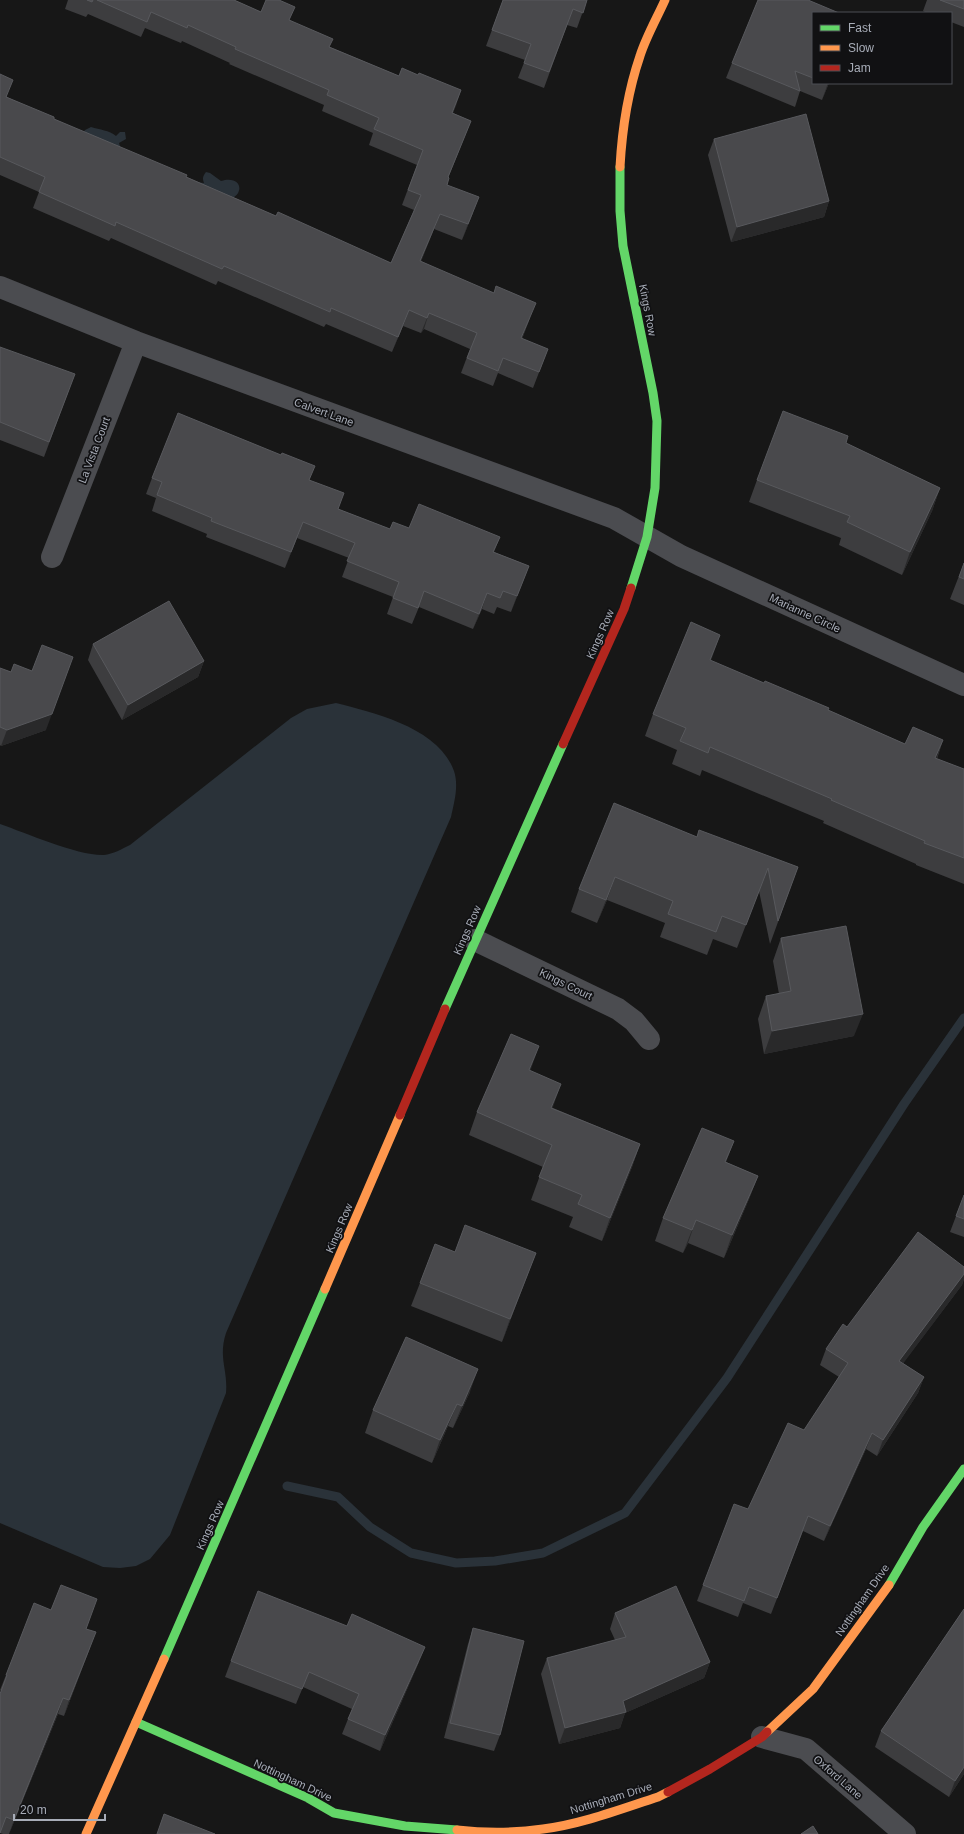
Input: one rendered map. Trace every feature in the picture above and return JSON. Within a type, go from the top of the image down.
[{"type":"street","name":"Kings Row","points":[[86,1834],[308,1330],[475,940],[624,610],[648,537],[655,488],[657,421],[653,393],[623,246],[619,179],[622,140],[632,83],[640,55],[665,0]]},
{"type":"street","name":"Calvert Lane","points":[[0,287],[136,342],[614,518],[648,537]]},
{"type":"street","name":"La Vista Court","points":[[52,557],[136,342]]},
{"type":"street","name":"Marianne Circle","points":[[648,537],[681,556],[964,685]]},
{"type":"street","name":"Kings Court","points":[[475,940],[618,1009],[634,1021],[649,1039]]},
{"type":"street","name":"Nottingham Drive","points":[[136,1722],[308,1798],[334,1813],[405,1826],[478,1833],[544,1830],[587,1819],[658,1797],[710,1769],[762,1737],[813,1689],[893,1579],[923,1527],[964,1469]]},
{"type":"street","name":"Oxford Lane","points":[[762,1737],[806,1749],[905,1834]]},
{"type":"shaded area","points":[[91,127],[107,131],[116,136],[120,132],[125,132],[126,139],[119,143],[121,149],[83,133]]},
{"type":"shaded area","points":[[206,172],[210,173],[221,181],[228,180],[237,183],[239,190],[235,197],[230,199],[195,182],[204,183],[203,177]]},
{"type":"shaded area","points":[[336,703],[369,712],[404,725],[420,733],[435,744],[446,756],[454,771],[456,794],[451,817],[226,1333],[223,1357],[226,1377],[226,1393],[170,1535],[150,1559],[136,1566],[120,1568],[103,1567],[0,1523],[0,824],[80,852],[104,855],[114,852],[130,845],[291,718],[307,709]]},
{"type":"building","points":[[97,0],[234,0],[261,12],[266,0],[279,0],[295,7],[289,20],[333,39],[329,47],[399,76],[402,68],[418,75],[419,73],[461,90],[452,113],[471,121],[448,177],[447,185],[479,197],[468,224],[440,214],[420,261],[494,293],[496,286],[536,303],[521,338],[548,349],[539,372],[503,358],[498,371],[467,358],[477,333],[429,313],[427,318],[409,310],[398,337],[331,308],[330,312],[224,266],[222,269],[116,222],[115,226],[39,192],[45,177],[0,157],[0,74],[13,80],[6,97],[54,117],[54,119],[187,175],[186,177],[276,216],[278,212],[391,263],[421,195],[408,190],[423,150],[374,129],[379,118],[327,95],[329,90],[235,49],[236,47],[188,25],[187,28],[151,12],[147,22]]},
{"type":"building","points":[[503,0],[587,0],[583,13],[573,9],[549,72],[524,63],[531,44],[492,30]]},
{"type":"building","points":[[758,0],[808,0],[837,12],[812,12],[812,78],[795,71],[800,91],[732,63]]},
{"type":"building","points":[[940,0],[964,0],[964,9]]},
{"type":"building","points":[[806,114],[829,201],[737,227],[714,139]]},
{"type":"building","points":[[0,347],[75,374],[49,442],[0,422]]},
{"type":"building","points":[[783,411],[848,436],[846,443],[940,488],[910,552],[847,522],[850,516],[757,480]]},
{"type":"building","points":[[178,413],[281,455],[282,453],[315,466],[309,480],[344,493],[338,509],[390,529],[393,522],[409,528],[419,504],[500,537],[493,552],[529,566],[517,596],[503,591],[500,598],[487,593],[479,614],[424,591],[418,608],[393,598],[399,582],[347,561],[355,543],[303,522],[291,552],[211,521],[212,518],[157,495],[162,482],[152,478]]},
{"type":"building","points":[[964,563],[964,579],[959,577]]},
{"type":"building","points":[[169,601],[204,661],[128,705],[93,644]]},
{"type":"building","points":[[691,622],[720,635],[710,660],[829,708],[828,710],[905,744],[913,727],[943,740],[935,758],[964,769],[964,858],[924,843],[925,841],[831,800],[832,799],[710,747],[708,753],[680,741],[686,728],[653,714]]},
{"type":"building","points":[[42,645],[73,657],[52,714],[7,730],[0,727],[0,668],[11,672],[14,664],[32,671]]},
{"type":"building","points":[[614,803],[697,837],[699,830],[798,867],[778,921],[768,868],[746,925],[722,916],[716,932],[668,914],[673,901],[615,877],[606,900],[579,889]]},
{"type":"building","points":[[846,926],[863,1014],[772,1031],[766,996],[791,991],[781,938]]},
{"type":"building","points":[[511,1034],[539,1046],[529,1070],[561,1084],[551,1108],[640,1144],[610,1218],[578,1204],[582,1195],[539,1177],[552,1145],[477,1112]]},
{"type":"building","points":[[702,1128],[734,1141],[725,1162],[758,1176],[732,1235],[696,1220],[692,1230],[663,1218]]},
{"type":"building","points":[[964,1195],[964,1219],[956,1216]]},
{"type":"building","points":[[465,1225],[536,1253],[510,1319],[420,1283],[435,1244],[455,1252]]},
{"type":"building","points":[[918,1232],[964,1267],[964,1274],[899,1361],[924,1377],[883,1440],[872,1433],[830,1526],[808,1516],[777,1598],[749,1587],[744,1601],[703,1585],[734,1504],[748,1509],[788,1423],[804,1430],[848,1363],[826,1349],[843,1324],[847,1327]]},
{"type":"building","points":[[406,1337],[478,1369],[462,1406],[457,1404],[440,1440],[373,1410]]},
{"type":"building","points":[[61,1585],[97,1599],[86,1629],[96,1632],[69,1700],[63,1698],[14,1820],[6,1817],[0,1833],[0,1694],[34,1603],[51,1610]]},
{"type":"building","points":[[676,1586],[710,1662],[623,1701],[626,1712],[565,1728],[547,1658],[626,1637],[615,1613]]},
{"type":"building","points":[[258,1591],[347,1626],[352,1614],[425,1647],[385,1735],[348,1719],[359,1694],[309,1672],[302,1689],[231,1661]]},
{"type":"building","points":[[964,1609],[964,1767],[955,1781],[881,1731]]},
{"type":"building","points":[[473,1628],[524,1641],[500,1735],[450,1723]]},
{"type":"building","points":[[164,1814],[215,1834],[157,1834]]},
{"type":"building","points":[[813,1826],[818,1834],[801,1834]]},
{"type":"waterway","points":[[287,1486],[338,1497],[370,1527],[411,1553],[456,1563],[495,1561],[543,1553],[625,1513],[727,1378],[904,1104],[964,1018]]},
{"type":"traffic: fast","points":[[620,167],[620,211],[623,246],[653,393],[657,421],[655,488],[647,537],[631,588]]},
{"type":"traffic: fast","points":[[445,1009],[563,744]]},
{"type":"traffic: fast","points":[[164,1659],[325,1289]]},
{"type":"traffic: fast","points":[[889,1585],[923,1527],[964,1469]]},
{"type":"traffic: fast","points":[[136,1722],[308,1798],[334,1813],[405,1826],[457,1830]]},
{"type":"traffic: slow","points":[[620,167],[622,139],[632,83],[642,49],[665,0]]},
{"type":"traffic: slow","points":[[325,1289],[400,1115]]},
{"type":"traffic: slow","points":[[767,1732],[813,1689],[889,1585]]},
{"type":"traffic: slow","points":[[86,1834],[164,1659]]},
{"type":"traffic: slow","points":[[457,1830],[478,1832],[511,1832],[558,1827],[601,1816],[658,1797],[668,1792]]},
{"type":"traffic: jam","points":[[563,744],[624,609],[631,588]]},
{"type":"traffic: jam","points":[[400,1115],[445,1009]]},
{"type":"traffic: jam","points":[[668,1792],[710,1769],[762,1737],[767,1732]]}]
